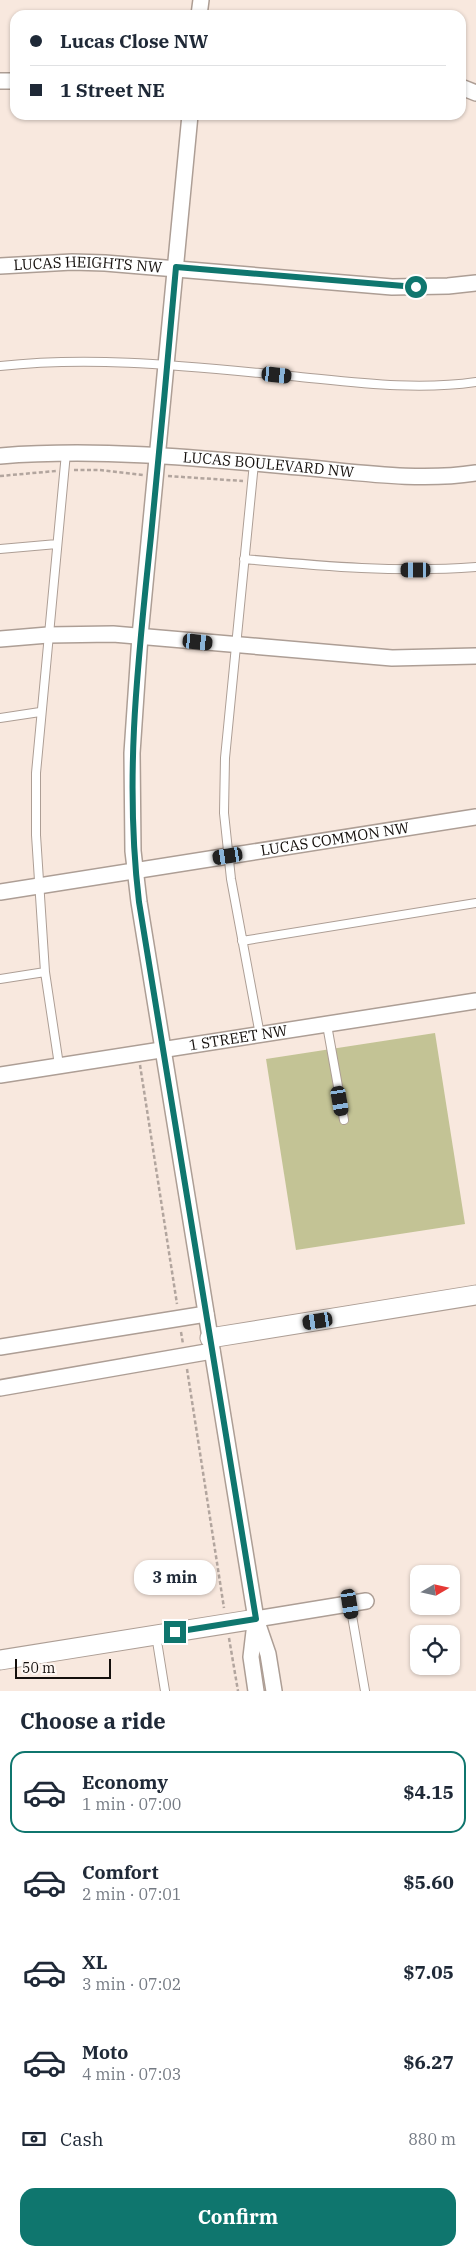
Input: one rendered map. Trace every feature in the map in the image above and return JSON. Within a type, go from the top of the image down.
[{"type":"street","points":[[190,120],[159,456],[140,636],[132,753],[131,803],[135,871],[163,1048],[256,1619],[268,1654],[274,1691]]},
{"type":"street","name":"LUCAS HEIGHTS NW","points":[[0,266],[72,262],[176,267],[392,286],[448,286],[476,283]]},
{"type":"street","name":"LUCAS BOULEVARD NW","points":[[0,456],[116,453],[362,473],[450,477],[476,473]]},
{"type":"street","points":[[0,639],[48,635],[140,636],[236,646],[392,658],[476,656]]},
{"type":"street","name":"LUCAS COMMON NW","points":[[0,892],[476,817]]},
{"type":"street","name":"1 STREET NW","points":[[0,1075],[163,1048],[260,1035],[476,1001]]},
{"type":"street","points":[[0,1388],[185,1356],[211,1345],[476,1296]]},
{"type":"street","points":[[0,1347],[206,1314]]},
{"type":"street","points":[[0,1660],[366,1601]]},
{"type":"street","points":[[256,1619],[251,1657],[256,1691]]},
{"type":"lane","points":[[0,366],[67,362],[167,364],[397,386],[455,385],[476,382]]},
{"type":"lane","points":[[59,1066],[45,972],[36,806],[40,712],[66,453]]},
{"type":"lane","points":[[254,463],[224,788],[228,856],[260,1035]]},
{"type":"lane","points":[[0,549],[57,544]]},
{"type":"lane","points":[[244,559],[363,570],[428,570],[476,567]]},
{"type":"lane","points":[[0,718],[40,712]]},
{"type":"lane","points":[[242,941],[476,903]]},
{"type":"lane","points":[[0,979],[45,972]]},
{"type":"lane","points":[[327,1024],[344,1120]]},
{"type":"lane","points":[[350,1604],[365,1691]]},
{"type":"lane","points":[[156,1635],[165,1691]]},
{"type":"path","points":[[0,476],[64,470],[99,470],[252,482]]},
{"type":"path","points":[[138,1053],[238,1691]]},
{"type":"green space","points":[[435,1033],[465,1224],[296,1250],[266,1059]]},
{"type":"route","points":[[175,1632],[256,1619],[139,902],[133,851],[131,786],[136,689],[176,267],[416,287]]}]
